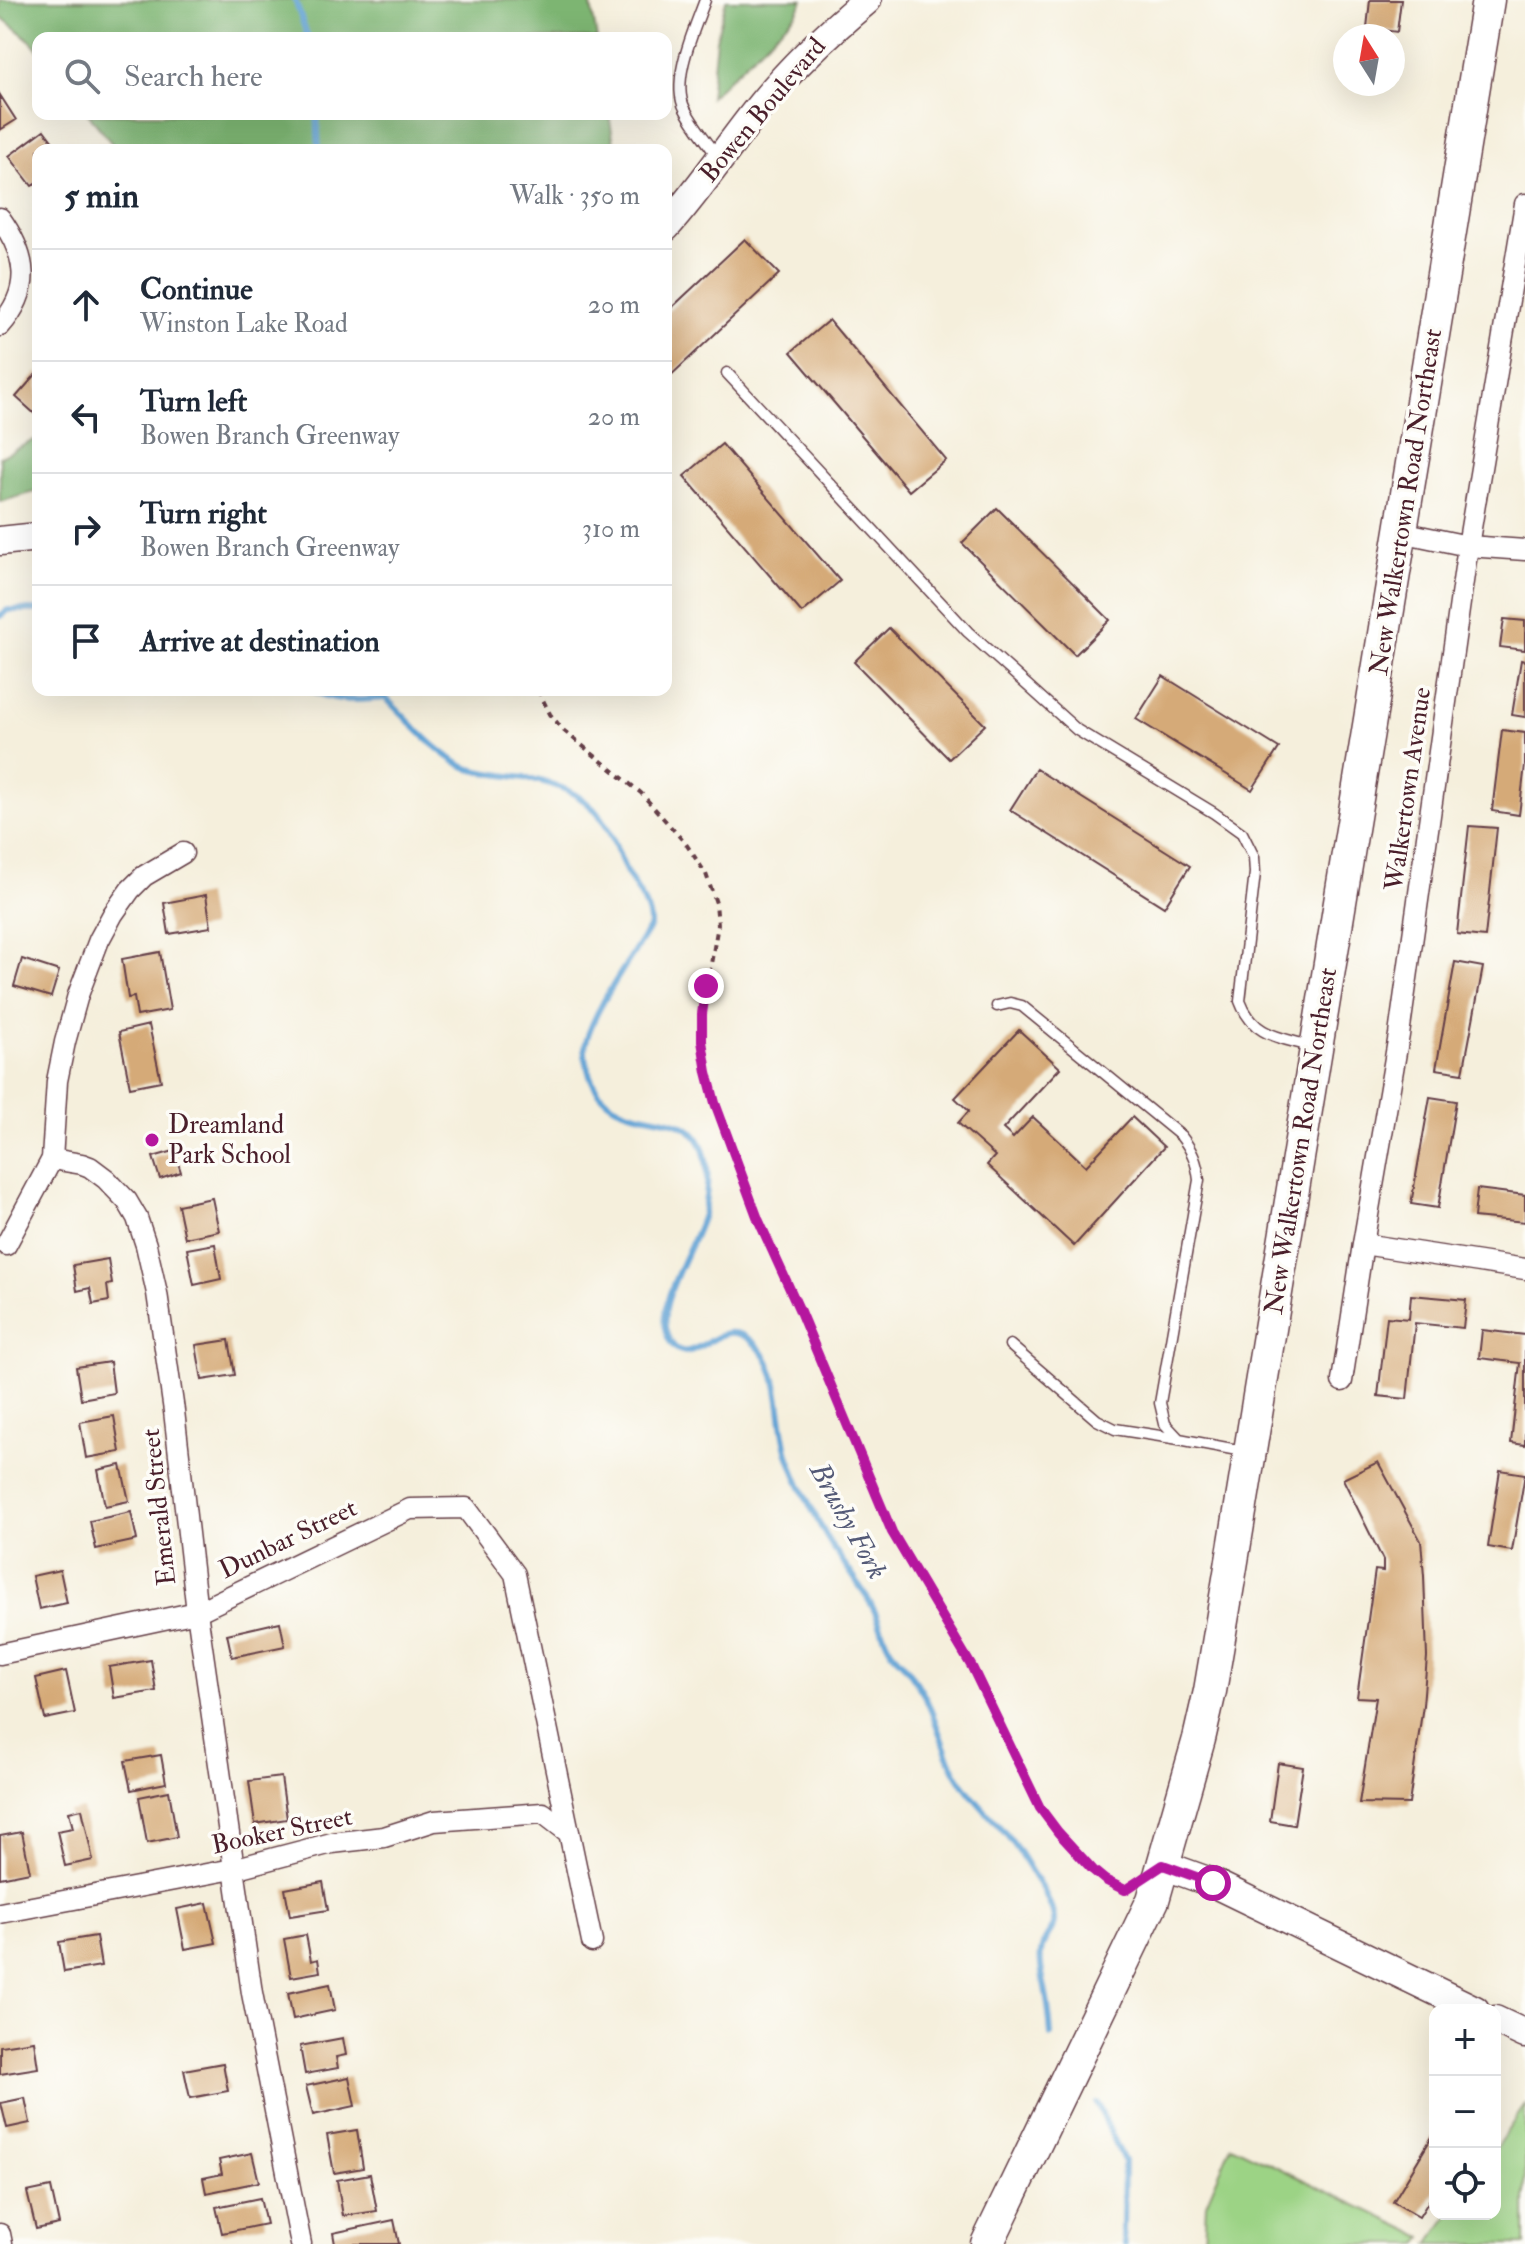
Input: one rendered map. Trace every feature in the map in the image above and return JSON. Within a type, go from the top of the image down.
[{"type":"main road","name":"New Walkertown Road Northeast","points":[[987,2244],[1153,1900],[1210,1691],[1488,0]]},
{"type":"street","name":"Bowen Boulevard","points":[[672,220],[799,61],[867,0]]},
{"type":"street","name":"Walkertown Avenue","points":[[1342,1381],[1399,1035],[1468,546],[1525,204]]},
{"type":"street","points":[[0,218],[19,250],[23,270],[19,299],[0,326]]},
{"type":"street","points":[[1401,532],[1468,546],[1525,550]]},
{"type":"street","points":[[0,541],[32,538]]},
{"type":"street","points":[[6,1245],[52,1159],[57,1081],[65,1042],[78,995],[99,940],[130,890],[144,876],[183,853]]},
{"type":"street","name":"Emerald Street","points":[[52,1159],[82,1164],[106,1179],[127,1201],[137,1218],[146,1245],[157,1293],[170,1382],[197,1612],[233,1869],[270,2092],[301,2244]]},
{"type":"street","points":[[1363,1244],[1525,1269]]},
{"type":"street","name":"Dunbar Street","points":[[0,1654],[197,1612],[410,1509],[466,1508],[515,1574],[569,1833]]},
{"type":"street","name":"Booker Street","points":[[0,1913],[233,1869],[332,1843],[384,1837],[434,1821],[543,1813],[569,1833]]},
{"type":"street","points":[[569,1833],[592,1942]]},
{"type":"street","points":[[1163,1865],[1213,1883],[1463,2004]]},
{"type":"street","points":[[1501,2023],[1525,2034]]},
{"type":"street","points":[[0,2234],[2,2244]]},
{"type":"lane","points":[[705,0],[683,67],[681,86],[683,107],[720,160]]},
{"type":"lane","points":[[727,373],[968,632],[1036,694],[1077,730],[1242,833],[1254,857],[1255,873],[1240,1001],[1246,1018],[1259,1030],[1316,1047]]},
{"type":"lane","points":[[997,1006],[1010,1003],[1022,1006],[1181,1136],[1192,1150],[1199,1180],[1160,1403],[1165,1424],[1179,1439]]},
{"type":"lane","points":[[1010,1345],[1097,1420],[1115,1429],[1250,1452]]},
{"type":"path","points":[[541,696],[563,730],[641,793],[686,844],[706,874],[716,903],[718,925],[701,1027],[710,1086],[758,1219],[892,1532],[972,1667],[1024,1778],[1040,1808],[1058,1832],[1105,1880],[1125,1890],[1163,1865]]},
{"type":"green space","points":[[0,0],[590,0],[596,32],[32,32],[32,42],[0,16]]},
{"type":"green space","points":[[726,0],[803,0],[796,14],[710,97],[716,40]]},
{"type":"green space","points":[[93,120],[610,120],[614,144],[112,144]]},
{"type":"green space","points":[[32,441],[32,493],[0,502],[0,457]]},
{"type":"green space","points":[[1525,2105],[1525,2244],[1429,2244],[1446,2220],[1501,2220],[1501,2140]]},
{"type":"green space","points":[[1231,2145],[1423,2237],[1418,2244],[1204,2244],[1206,2204]]},
{"type":"building","points":[[1370,0],[1401,0],[1398,24],[1367,24]]},
{"type":"building","points":[[0,95],[16,120],[0,130]]},
{"type":"building","points":[[44,130],[54,144],[32,144],[32,186],[9,156]]},
{"type":"building","points":[[745,239],[779,274],[672,374],[672,307]]},
{"type":"building","points":[[829,320],[946,460],[909,491],[791,352]]},
{"type":"building","points":[[32,379],[32,411],[16,397]]},
{"type":"building","points":[[722,444],[840,581],[802,613],[684,476]]},
{"type":"building","points":[[997,508],[1110,620],[1075,655],[962,543]]},
{"type":"building","points":[[1504,619],[1525,621],[1525,650],[1500,647]]},
{"type":"building","points":[[889,628],[985,725],[949,759],[854,662]]},
{"type":"building","points":[[1521,660],[1525,661],[1525,717],[1512,715]]},
{"type":"building","points":[[1163,676],[1279,748],[1252,790],[1136,719]]},
{"type":"building","points":[[1502,730],[1525,733],[1519,815],[1492,811]]},
{"type":"building","points":[[1036,769],[1190,866],[1164,907],[1010,810]]},
{"type":"building","points":[[1469,826],[1497,828],[1485,937],[1457,934]]},
{"type":"building","points":[[206,895],[211,927],[169,934],[164,903]]},
{"type":"building","points":[[160,952],[170,1010],[137,1016],[134,997],[128,998],[122,959]]},
{"type":"building","points":[[22,959],[59,971],[51,997],[14,986]]},
{"type":"building","points":[[1455,962],[1483,967],[1463,1073],[1436,1069]]},
{"type":"building","points":[[149,1025],[161,1081],[130,1087],[119,1032]]},
{"type":"building","points":[[1019,1030],[1060,1068],[1003,1129],[1013,1138],[1033,1117],[1086,1166],[1132,1117],[1164,1147],[1074,1246],[987,1165],[995,1156],[958,1123],[969,1111],[955,1098]]},
{"type":"building","points":[[1430,1097],[1456,1101],[1438,1208],[1411,1204]]},
{"type":"building","points":[[174,1151],[181,1172],[160,1179],[153,1157]]},
{"type":"building","points":[[1477,1189],[1525,1195],[1525,1222],[1474,1217]]},
{"type":"building","points":[[212,1198],[219,1231],[185,1238],[178,1205]]},
{"type":"building","points":[[215,1244],[221,1279],[194,1285],[187,1249]]},
{"type":"building","points":[[108,1259],[112,1284],[107,1285],[109,1301],[93,1304],[90,1288],[77,1291],[73,1265]]},
{"type":"building","points":[[1411,1295],[1466,1300],[1463,1328],[1415,1323],[1407,1399],[1378,1396],[1387,1317],[1409,1319]]},
{"type":"building","points":[[1482,1330],[1525,1335],[1525,1445],[1511,1443],[1520,1363],[1479,1358]]},
{"type":"building","points":[[229,1340],[235,1375],[202,1380],[196,1345]]},
{"type":"building","points":[[110,1362],[114,1393],[81,1399],[76,1367]]},
{"type":"building","points":[[114,1416],[120,1452],[86,1458],[80,1422]]},
{"type":"building","points":[[1378,1462],[1421,1541],[1427,1657],[1409,1804],[1359,1803],[1376,1698],[1357,1697],[1375,1570],[1383,1571],[1383,1560],[1343,1479]]},
{"type":"building","points":[[121,1465],[129,1501],[105,1506],[98,1470]]},
{"type":"building","points":[[1500,1470],[1525,1474],[1512,1551],[1488,1547]]},
{"type":"building","points":[[131,1512],[137,1540],[96,1549],[90,1521]]},
{"type":"building","points":[[60,1570],[67,1603],[39,1609],[32,1576]]},
{"type":"building","points":[[280,1622],[285,1646],[232,1657],[227,1634]]},
{"type":"building","points":[[151,1660],[156,1691],[114,1698],[109,1667]]},
{"type":"building","points":[[66,1671],[75,1713],[45,1719],[36,1678]]},
{"type":"building","points":[[161,1755],[166,1783],[131,1790],[125,1761]]},
{"type":"building","points":[[1278,1763],[1303,1767],[1294,1825],[1270,1821]]},
{"type":"building","points":[[281,1777],[287,1819],[255,1824],[249,1781]]},
{"type":"building","points":[[169,1791],[177,1837],[147,1843],[139,1797]]},
{"type":"building","points":[[82,1809],[93,1860],[65,1866],[57,1831],[73,1828],[69,1812]]},
{"type":"building","points":[[22,1832],[30,1872],[0,1878],[0,1836]]},
{"type":"building","points":[[323,1882],[328,1910],[290,1916],[285,1889]]},
{"type":"building","points":[[207,1903],[216,1943],[185,1949],[177,1909]]},
{"type":"building","points":[[306,1935],[311,1961],[318,1959],[320,1972],[291,1977],[284,1939]]},
{"type":"building","points":[[96,1936],[101,1966],[64,1972],[59,1942]]},
{"type":"building","points":[[330,1984],[335,2010],[293,2019],[288,1993]]},
{"type":"building","points":[[343,2038],[346,2055],[336,2057],[338,2068],[305,2074],[300,2046]]},
{"type":"building","points":[[34,2041],[38,2068],[0,2074],[0,2046]]},
{"type":"building","points":[[223,2063],[228,2091],[190,2098],[184,2070]]},
{"type":"building","points":[[349,2077],[355,2106],[313,2115],[306,2086]]},
{"type":"building","points":[[25,2098],[30,2123],[7,2128],[1,2103]]},
{"type":"building","points":[[357,2130],[363,2168],[334,2173],[327,2135]]},
{"type":"building","points":[[1429,2142],[1429,2201],[1419,2217],[1393,2202]]},
{"type":"building","points":[[252,2153],[259,2182],[206,2193],[203,2178],[222,2174],[219,2160]]},
{"type":"building","points":[[370,2174],[377,2211],[343,2216],[337,2180]]},
{"type":"building","points":[[51,2187],[59,2224],[36,2229],[27,2192]]},
{"type":"building","points":[[260,2198],[266,2224],[222,2233],[216,2207]]},
{"type":"building","points":[[394,2220],[399,2244],[335,2244],[333,2233]]},
{"type":"waterway","name":"Brushy Fork","points":[[295,0],[306,32]]},
{"type":"waterway","name":"Brushy Fork","points":[[317,120],[319,144]]},
{"type":"waterway","points":[[0,616],[8,610],[32,610]]},
{"type":"waterway","points":[[328,696],[357,700],[385,698]]},
{"type":"waterway","name":"Brushy Fork","points":[[383,696],[434,745],[458,763],[477,771],[537,780],[560,787],[591,807],[609,831],[645,905],[650,926],[590,1029],[585,1050],[590,1076],[601,1095],[615,1106],[667,1120],[695,1135],[704,1152],[707,1167],[703,1214],[671,1290],[664,1320],[666,1332],[672,1344],[686,1351],[720,1335],[740,1334],[756,1345],[767,1359],[775,1382],[790,1460],[816,1518],[870,1602],[891,1650],[924,1695],[959,1778],[1013,1843],[1048,1899],[1054,1920],[1043,1945],[1041,1963],[1051,2035]]},
{"type":"waterway","name":"Brushy Fork","points":[[1097,2103],[1124,2161],[1125,2244]]},
{"type":"place","name":"Dreamland Park School","points":[[152,1140]]},
{"type":"route","points":[[706,986],[701,1027],[707,1072],[715,1103],[758,1219],[892,1532],[972,1667],[1040,1808],[1093,1870],[1118,1887],[1125,1890],[1163,1865],[1213,1883]]}]
